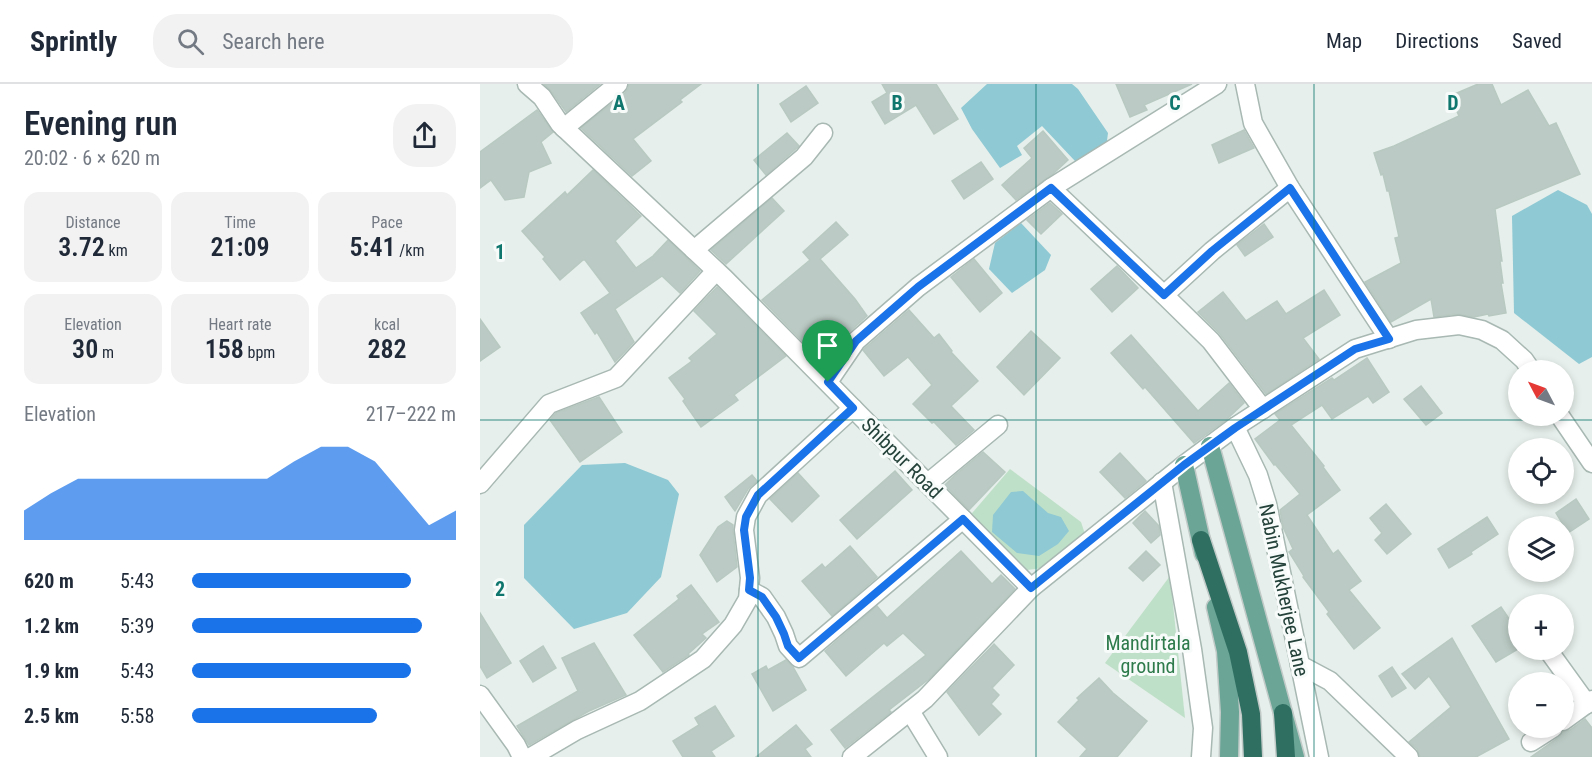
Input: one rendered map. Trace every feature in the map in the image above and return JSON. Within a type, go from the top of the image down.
[{"type":"highway","points":[[1201,540],[1238,652],[1251,714],[1253,757]]},
{"type":"highway","points":[[1283,713],[1286,757]]},
{"type":"main road","points":[[1210,446],[1295,757]]},
{"type":"main road","points":[[1184,465],[1226,651],[1230,712],[1229,757]]},
{"type":"street","name":"Shibpur Road","points":[[527,84],[542,97],[564,128],[717,271],[1031,588]]},
{"type":"street","points":[[564,128],[618,84]]},
{"type":"street","points":[[828,382],[856,341],[918,287],[1051,188],[1217,84]]},
{"type":"street","points":[[1245,84],[1252,123],[1290,188],[1389,339]]},
{"type":"street","points":[[694,250],[804,157],[823,133]]},
{"type":"street","points":[[1051,188],[1211,342],[1263,409]]},
{"type":"street","points":[[1164,295],[1212,251],[1290,188]]},
{"type":"street","points":[[480,484],[549,404],[616,378],[717,271]]},
{"type":"street","points":[[852,757],[925,699],[1031,588],[1184,465],[1263,409],[1355,349],[1416,330],[1459,325],[1482,330],[1502,340],[1524,360]]},
{"type":"street","points":[[531,757],[577,730],[640,701],[703,659],[733,625],[748,599],[750,578],[744,530],[746,517],[758,495],[853,408]]},
{"type":"street","points":[[927,483],[998,425]]},
{"type":"street","points":[[1567,426],[1592,463]]},
{"type":"street","name":"Nabin Mukherjee Lane","points":[[1235,428],[1258,475],[1267,504],[1318,751]]},
{"type":"street","points":[[1162,482],[1192,649],[1203,728],[1201,757]]},
{"type":"street","points":[[749,590],[762,597],[776,617],[788,646],[799,658],[963,519]]},
{"type":"street","points":[[1556,660],[1589,702],[1574,712]]},
{"type":"street","points":[[1300,665],[1330,681],[1409,757]]},
{"type":"street","points":[[480,695],[522,757]]},
{"type":"street","points":[[910,711],[939,757]]},
{"type":"street","points":[[1532,742],[1538,738]]},
{"type":"street","points":[[1318,751],[1334,757]]},
{"type":"green space","points":[[1010,469],[1081,522],[1086,537],[1043,568],[1019,571],[967,519]]},
{"type":"green space","name":"Mandirtala ground","points":[[1170,576],[1185,718],[1105,663]]},
{"type":"water","points":[[987,84],[1072,84],[1078,89],[1108,133],[1106,148],[1081,161],[1075,161],[1042,126],[1017,146],[1022,155],[1000,168],[972,129],[961,108]]},
{"type":"water","points":[[1558,190],[1587,205],[1592,214],[1592,357],[1579,364],[1514,313],[1512,216]]},
{"type":"water","points":[[1021,223],[1051,255],[1045,270],[1012,293],[989,269],[995,243]]},
{"type":"water","points":[[625,463],[668,480],[679,494],[661,577],[627,613],[574,629],[524,578],[524,525],[582,465]]},
{"type":"water","points":[[1023,491],[1048,513],[1061,517],[1069,531],[1058,544],[1039,556],[1017,553],[992,532],[993,515],[1011,492]]},
{"type":"building","points":[[544,84],[600,84],[566,112]]},
{"type":"building","points":[[629,84],[701,84],[680,100],[682,102],[633,139],[651,161],[632,176],[581,128],[625,93]]},
{"type":"building","points":[[882,84],[936,84],[958,119],[934,134],[916,105],[885,124],[872,102],[887,93]]},
{"type":"building","points":[[1116,84],[1192,84],[1144,105],[1147,110],[1130,117]]},
{"type":"building","points":[[1478,84],[1492,84],[1501,105],[1528,90],[1549,126],[1556,123],[1580,174],[1495,209],[1502,261],[1500,261],[1503,283],[1501,283],[1506,313],[1474,317],[1458,314],[1434,317],[1431,299],[1391,322],[1365,282],[1401,263],[1395,238],[1399,237],[1389,191],[1387,191],[1374,153],[1459,116],[1450,96]]},
{"type":"building","points":[[806,86],[818,103],[791,122],[780,104]]},
{"type":"building","points":[[537,110],[553,132],[541,142],[551,163],[529,172],[524,197],[505,200],[491,180],[480,188],[480,152]]},
{"type":"building","points":[[1244,130],[1254,148],[1219,163],[1212,145]]},
{"type":"building","points":[[1043,131],[1068,160],[1016,200],[1002,185],[1032,158],[1024,148]]},
{"type":"building","points":[[787,133],[799,146],[766,175],[754,160]]},
{"type":"building","points":[[981,162],[993,179],[964,199],[952,181]]},
{"type":"building","points":[[593,170],[641,216],[615,241],[636,268],[653,256],[668,240],[700,271],[680,293],[662,276],[615,309],[634,342],[615,362],[597,332],[595,334],[581,313],[610,293],[585,260],[560,280],[543,259],[545,257],[522,231],[565,192],[567,195]]},
{"type":"building","points":[[772,198],[784,211],[726,264],[711,250]]},
{"type":"building","points":[[1050,203],[1062,214],[1041,234],[1027,220]]},
{"type":"building","points":[[836,222],[848,235],[820,259],[867,316],[848,333],[841,343],[820,359],[762,300],[810,260],[803,252]]},
{"type":"building","points":[[1264,224],[1273,237],[1245,256],[1237,245]]},
{"type":"building","points":[[974,259],[1002,293],[980,312],[951,277]]},
{"type":"building","points":[[1117,266],[1138,288],[1112,312],[1091,289]]},
{"type":"building","points":[[717,287],[786,356],[734,395],[738,400],[701,427],[683,401],[685,399],[669,378],[692,361],[689,358],[717,334],[694,311]]},
{"type":"building","points":[[1324,290],[1340,315],[1303,338],[1319,359],[1266,394],[1220,334],[1198,312],[1223,292],[1246,321],[1277,301],[1286,314]]},
{"type":"building","points":[[909,310],[934,338],[939,334],[951,352],[978,381],[951,406],[974,430],[956,445],[913,404],[932,385],[908,357],[884,376],[863,350]]},
{"type":"building","points":[[480,319],[500,347],[480,361]]},
{"type":"building","points":[[1031,331],[1060,358],[1024,395],[997,367]]},
{"type":"building","points":[[1131,335],[1198,411],[1229,383],[1244,403],[1226,420],[1194,443],[1145,387],[1143,389],[1111,353]]},
{"type":"building","points":[[1367,358],[1389,392],[1373,403],[1368,396],[1332,419],[1322,405],[1291,425],[1340,490],[1307,515],[1333,554],[1338,550],[1361,581],[1349,590],[1380,628],[1354,649],[1327,614],[1329,612],[1303,577],[1289,552],[1293,549],[1283,527],[1280,510],[1300,494],[1255,439],[1280,420],[1275,414]]},
{"type":"building","points":[[1421,386],[1442,413],[1426,425],[1404,399]]},
{"type":"building","points":[[599,397],[622,432],[580,462],[550,420],[556,413]]},
{"type":"building","points":[[983,452],[1005,472],[969,510],[945,485]]},
{"type":"building","points":[[1120,453],[1146,481],[1125,498],[1100,472]]},
{"type":"building","points":[[895,471],[912,490],[857,539],[840,520]]},
{"type":"building","points":[[798,473],[819,496],[792,522],[770,499]]},
{"type":"building","points":[[752,475],[757,481],[748,489],[735,511],[725,497]]},
{"type":"building","points":[[1576,499],[1589,519],[1574,529],[1574,516],[1558,516],[1556,513],[1569,504],[1574,504]]},
{"type":"building","points":[[1386,504],[1411,534],[1387,554],[1375,540],[1382,533],[1370,518]]},
{"type":"building","points":[[1145,511],[1159,526],[1160,535],[1151,543],[1133,523]]},
{"type":"building","points":[[1487,517],[1498,534],[1449,568],[1438,549]]},
{"type":"building","points":[[727,521],[733,525],[737,567],[717,582],[700,555],[718,527]]},
{"type":"building","points":[[850,546],[877,577],[832,616],[802,581],[822,564],[825,568]]},
{"type":"building","points":[[961,551],[992,584],[1001,575],[1015,589],[929,679],[845,748],[831,730],[926,655],[903,633],[887,646],[884,643],[846,676],[825,651],[877,606],[887,618]]},
{"type":"building","points":[[1146,551],[1160,565],[1143,581],[1129,568]]},
{"type":"building","points":[[691,585],[719,622],[702,634],[706,638],[689,655],[663,672],[634,635],[679,599],[677,596]]},
{"type":"building","points":[[1501,607],[1508,617],[1508,655],[1496,662],[1472,626]]},
{"type":"building","points":[[480,613],[511,663],[487,678],[480,666]]},
{"type":"building","points":[[1452,638],[1509,739],[1476,757],[1420,757],[1417,749],[1409,742],[1451,707],[1429,676],[1415,689],[1402,674]]},
{"type":"building","points":[[594,643],[626,695],[589,711],[529,745],[517,726],[578,691],[562,658]]},
{"type":"building","points":[[994,644],[1014,665],[992,688],[999,695],[991,704],[1001,714],[979,735],[947,692]]},
{"type":"building","points":[[543,646],[556,668],[533,682],[520,661]]},
{"type":"building","points":[[786,660],[793,667],[806,690],[773,711],[752,674],[766,666],[768,670]]},
{"type":"building","points":[[1392,667],[1406,688],[1392,697],[1379,676]]},
{"type":"building","points":[[1099,678],[1113,693],[1147,721],[1117,757],[1080,757],[1087,749],[1058,722],[1079,700],[1077,698]]},
{"type":"building","points":[[715,706],[734,736],[711,751],[715,757],[683,757],[673,741],[699,725],[695,718]]},
{"type":"building","points":[[1585,719],[1592,728],[1592,757],[1531,757],[1558,738],[1574,738],[1574,727]]},
{"type":"building","points":[[796,725],[812,744],[805,749],[811,757],[756,757]]},
{"type":"route","points":[[1051,188],[1164,295],[1212,251],[1290,188],[1389,339],[1355,349],[1235,428],[1184,465],[1031,588],[963,519],[799,658],[788,646],[776,617],[762,597],[749,590],[750,578],[744,530],[746,517],[758,495],[853,408],[828,382],[856,341],[918,287],[1051,188]]}]
